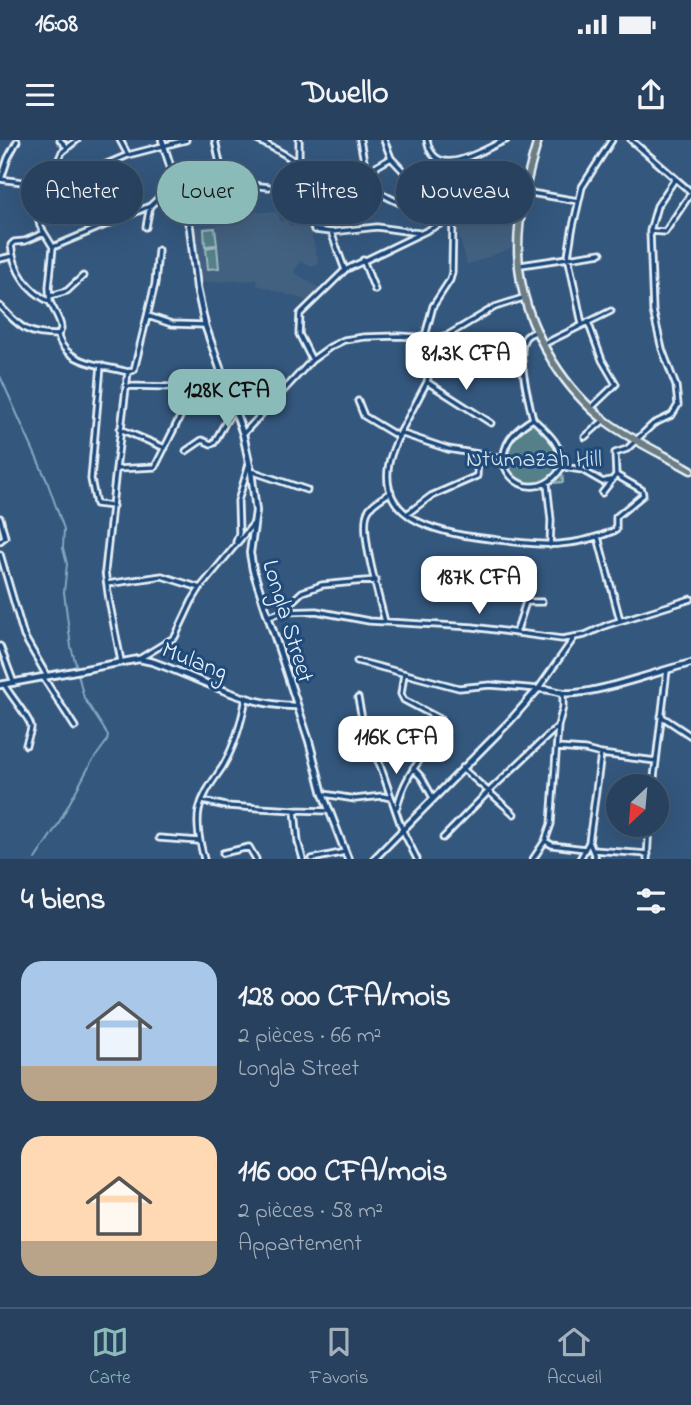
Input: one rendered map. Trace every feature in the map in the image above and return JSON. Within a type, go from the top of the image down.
[{"type":"highway","points":[[532,161],[538,140]]},
{"type":"highway","points":[[520,224],[519,265],[523,298],[535,332],[560,373],[604,420],[636,441],[691,470]]},
{"type":"main road","name":"Longla Street","points":[[162,142],[169,161]]},
{"type":"main road","name":"Longla Street","points":[[189,224],[205,325],[250,462],[255,498],[250,555],[257,586],[269,616],[323,794],[348,859]]},
{"type":"main road","name":"Mulang","points":[[2,684],[139,659],[168,667],[246,697],[281,707],[297,706]]},
{"type":"main road","points":[[374,859],[538,689],[551,688],[563,693],[595,689],[691,664]]},
{"type":"street","points":[[60,140],[67,147]]},
{"type":"street","points":[[57,161],[76,140]]},
{"type":"street","points":[[120,140],[128,155]]},
{"type":"street","points":[[114,161],[162,142],[186,140]]},
{"type":"street","points":[[215,140],[220,161]]},
{"type":"street","points":[[257,140],[292,161]]},
{"type":"street","points":[[299,140],[299,161]]},
{"type":"street","points":[[360,140],[363,161]]},
{"type":"street","points":[[384,140],[396,163]]},
{"type":"street","points":[[427,140],[431,151],[440,160],[452,162],[479,154],[498,141],[506,140]]},
{"type":"street","points":[[591,408],[616,384],[585,323],[568,256],[578,201],[590,172],[612,140]]},
{"type":"street","points":[[631,140],[691,193],[665,232],[650,231]]},
{"type":"street","points":[[17,141],[1,179],[21,182]]},
{"type":"street","points":[[382,163],[391,158]]},
{"type":"street","points":[[602,493],[613,477],[615,453],[627,449],[653,424],[672,415],[679,399],[655,322],[650,231],[657,206],[675,180]]},
{"type":"street","points":[[258,186],[269,187]]},
{"type":"street","points":[[534,193],[578,201]]},
{"type":"street","points":[[53,247],[150,206],[157,199]]},
{"type":"street","points":[[146,227],[150,206]]},
{"type":"street","points":[[41,224],[53,247],[50,302],[61,326],[58,335],[60,341],[69,353],[128,372],[135,369],[155,284],[158,250]]},
{"type":"street","points":[[312,224],[315,230],[331,232],[377,227],[420,233]]},
{"type":"street","points":[[312,360],[299,334],[300,314],[345,270],[436,224]]},
{"type":"street","points":[[425,336],[433,306],[450,280],[452,272],[453,224]]},
{"type":"street","points":[[331,232],[345,270]]},
{"type":"street","points":[[44,233],[12,243],[13,256],[22,278],[35,293],[50,302]]},
{"type":"street","points":[[519,265],[601,253]]},
{"type":"street","points":[[0,259],[13,256]]},
{"type":"street","points":[[363,260],[375,290]]},
{"type":"street","points":[[50,296],[67,291],[83,276]]},
{"type":"street","points":[[243,434],[312,360],[330,347],[354,338],[436,338],[448,335],[495,307],[523,298]]},
{"type":"street","points":[[0,306],[21,327],[30,332],[58,335]]},
{"type":"street","points":[[542,345],[611,311]]},
{"type":"street","points":[[148,316],[172,324],[205,325]]},
{"type":"street","points":[[533,419],[512,438],[503,458],[506,473],[515,481],[532,486],[547,484],[562,467],[562,456],[556,442],[533,419],[526,386],[523,345],[527,336],[535,332]]},
{"type":"street","points":[[436,338],[427,382],[400,435],[388,468],[391,492],[407,514],[425,527],[435,530],[528,545],[550,545],[598,537],[617,530],[616,517],[643,495],[642,490],[613,477]]},
{"type":"street","points":[[101,365],[91,479],[96,504],[113,506]]},
{"type":"street","points":[[121,661],[105,571],[128,372]]},
{"type":"street","points":[[427,382],[491,423]]},
{"type":"street","points":[[126,386],[175,387],[244,399],[265,411]]},
{"type":"street","points":[[116,470],[155,467],[181,415],[188,389]]},
{"type":"street","points":[[358,401],[364,416],[400,435],[478,456],[503,458]]},
{"type":"street","points":[[186,451],[202,440],[214,443],[234,407]]},
{"type":"street","points":[[585,438],[604,420]]},
{"type":"street","points":[[120,429],[164,448]]},
{"type":"street","points":[[407,514],[431,496],[477,476],[478,456]]},
{"type":"street","points":[[236,544],[239,533],[238,502],[250,462]]},
{"type":"street","points":[[562,467],[582,470],[605,483],[613,477]]},
{"type":"street","points":[[251,471],[307,489]]},
{"type":"street","points":[[547,484],[551,520],[550,545]]},
{"type":"street","points":[[385,622],[366,542],[365,516],[372,505],[391,492]]},
{"type":"street","points":[[0,518],[5,537],[0,541]]},
{"type":"street","points":[[139,659],[175,637],[200,588],[254,523]]},
{"type":"street","points":[[598,537],[620,621]]},
{"type":"street","points":[[0,554],[24,636],[75,727]]},
{"type":"street","points":[[106,584],[162,576],[200,588]]},
{"type":"street","points":[[281,612],[302,592],[331,584],[376,580]]},
{"type":"street","points":[[269,616],[281,612],[316,611],[385,622],[473,627],[562,639],[574,638],[691,599]]},
{"type":"street","points":[[516,633],[526,602],[542,602]]},
{"type":"street","points":[[357,661],[459,688],[490,685],[538,689],[574,638]]},
{"type":"street","points":[[0,646],[14,683]]},
{"type":"street","points":[[654,774],[668,668]]},
{"type":"street","points":[[396,808],[412,768],[430,748],[442,728],[440,719],[404,700],[401,694],[404,674]]},
{"type":"street","points":[[2,684],[30,722],[26,745]]},
{"type":"street","points":[[533,859],[545,841],[551,824],[558,726],[564,708],[563,693]]},
{"type":"street","points":[[204,859],[199,841],[199,811],[237,735],[246,697]]},
{"type":"street","points":[[358,698],[362,728],[380,765],[402,828],[417,859]]},
{"type":"street","points":[[661,715],[691,736]]},
{"type":"street","points":[[443,838],[558,726]]},
{"type":"street","points":[[557,748],[656,761]]},
{"type":"street","points":[[580,859],[589,842],[601,754]]},
{"type":"street","points":[[412,768],[422,778],[433,798]]},
{"type":"street","points":[[462,768],[514,814]]},
{"type":"street","points":[[382,796],[388,791]]},
{"type":"street","points":[[323,794],[355,799],[382,796],[391,798]]},
{"type":"street","points":[[202,801],[226,806],[329,811]]},
{"type":"street","points":[[295,810],[298,842],[303,859]]},
{"type":"street","points":[[593,850],[647,857],[648,837]]},
{"type":"street","points":[[159,838],[199,841]]},
{"type":"street","points":[[545,841],[552,845],[584,849]]},
{"type":"street","points":[[589,842],[596,859]]},
{"type":"street","points":[[223,853],[249,847],[256,859]]},
{"type":"street","points":[[312,859],[345,852]]},
{"type":"shaded area","points":[[258,212],[272,212],[272,224],[309,224],[319,264],[312,267],[301,261],[294,272],[322,290],[311,302],[257,285],[257,280],[199,283],[194,227],[258,224]]},
{"type":"shaded area","points":[[456,224],[513,224],[512,248],[467,265]]},
{"type":"green space","points":[[215,228],[217,245],[205,246],[204,229]]},
{"type":"green space","points":[[217,246],[219,268],[208,269],[206,248]]},
{"type":"green space","name":"Ntumazah Hill","points":[[531,421],[556,446],[561,460],[563,482],[532,485],[507,473],[513,437]]},
{"type":"waterway","points":[[0,376],[47,481],[64,529],[63,548],[67,564],[64,592],[71,647],[77,668]]},
{"type":"waterway","points":[[35,859],[57,826],[91,763],[107,741],[108,735],[84,698],[78,674]]}]
